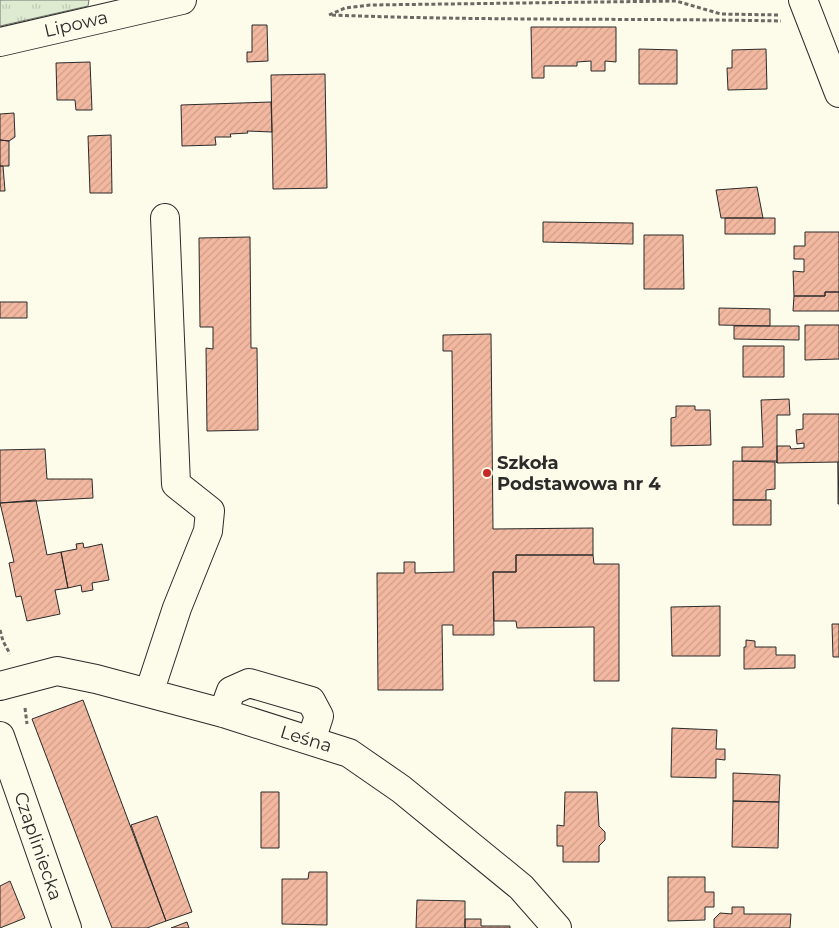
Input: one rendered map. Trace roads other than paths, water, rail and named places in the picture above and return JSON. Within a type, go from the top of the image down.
[{"type":"street","name":"Lipowa","points":[[0,42],[182,0]]},
{"type":"street","points":[[791,12],[839,93]]},
{"type":"street","points":[[149,693],[178,608],[208,531],[210,511],[176,484],[165,218]]},
{"type":"street","name":"Leśna","points":[[0,686],[32,676],[57,671],[96,679],[223,713],[349,752],[401,789],[521,887],[557,928]]},
{"type":"street","points":[[223,713],[232,691],[249,684],[311,701],[319,716],[311,741]]},
{"type":"street","name":"Czapliniecka","points":[[0,736],[67,928]]},
{"type":"place","name":"Szkoła Podstawowa nr 4","points":[[487,473]]}]
